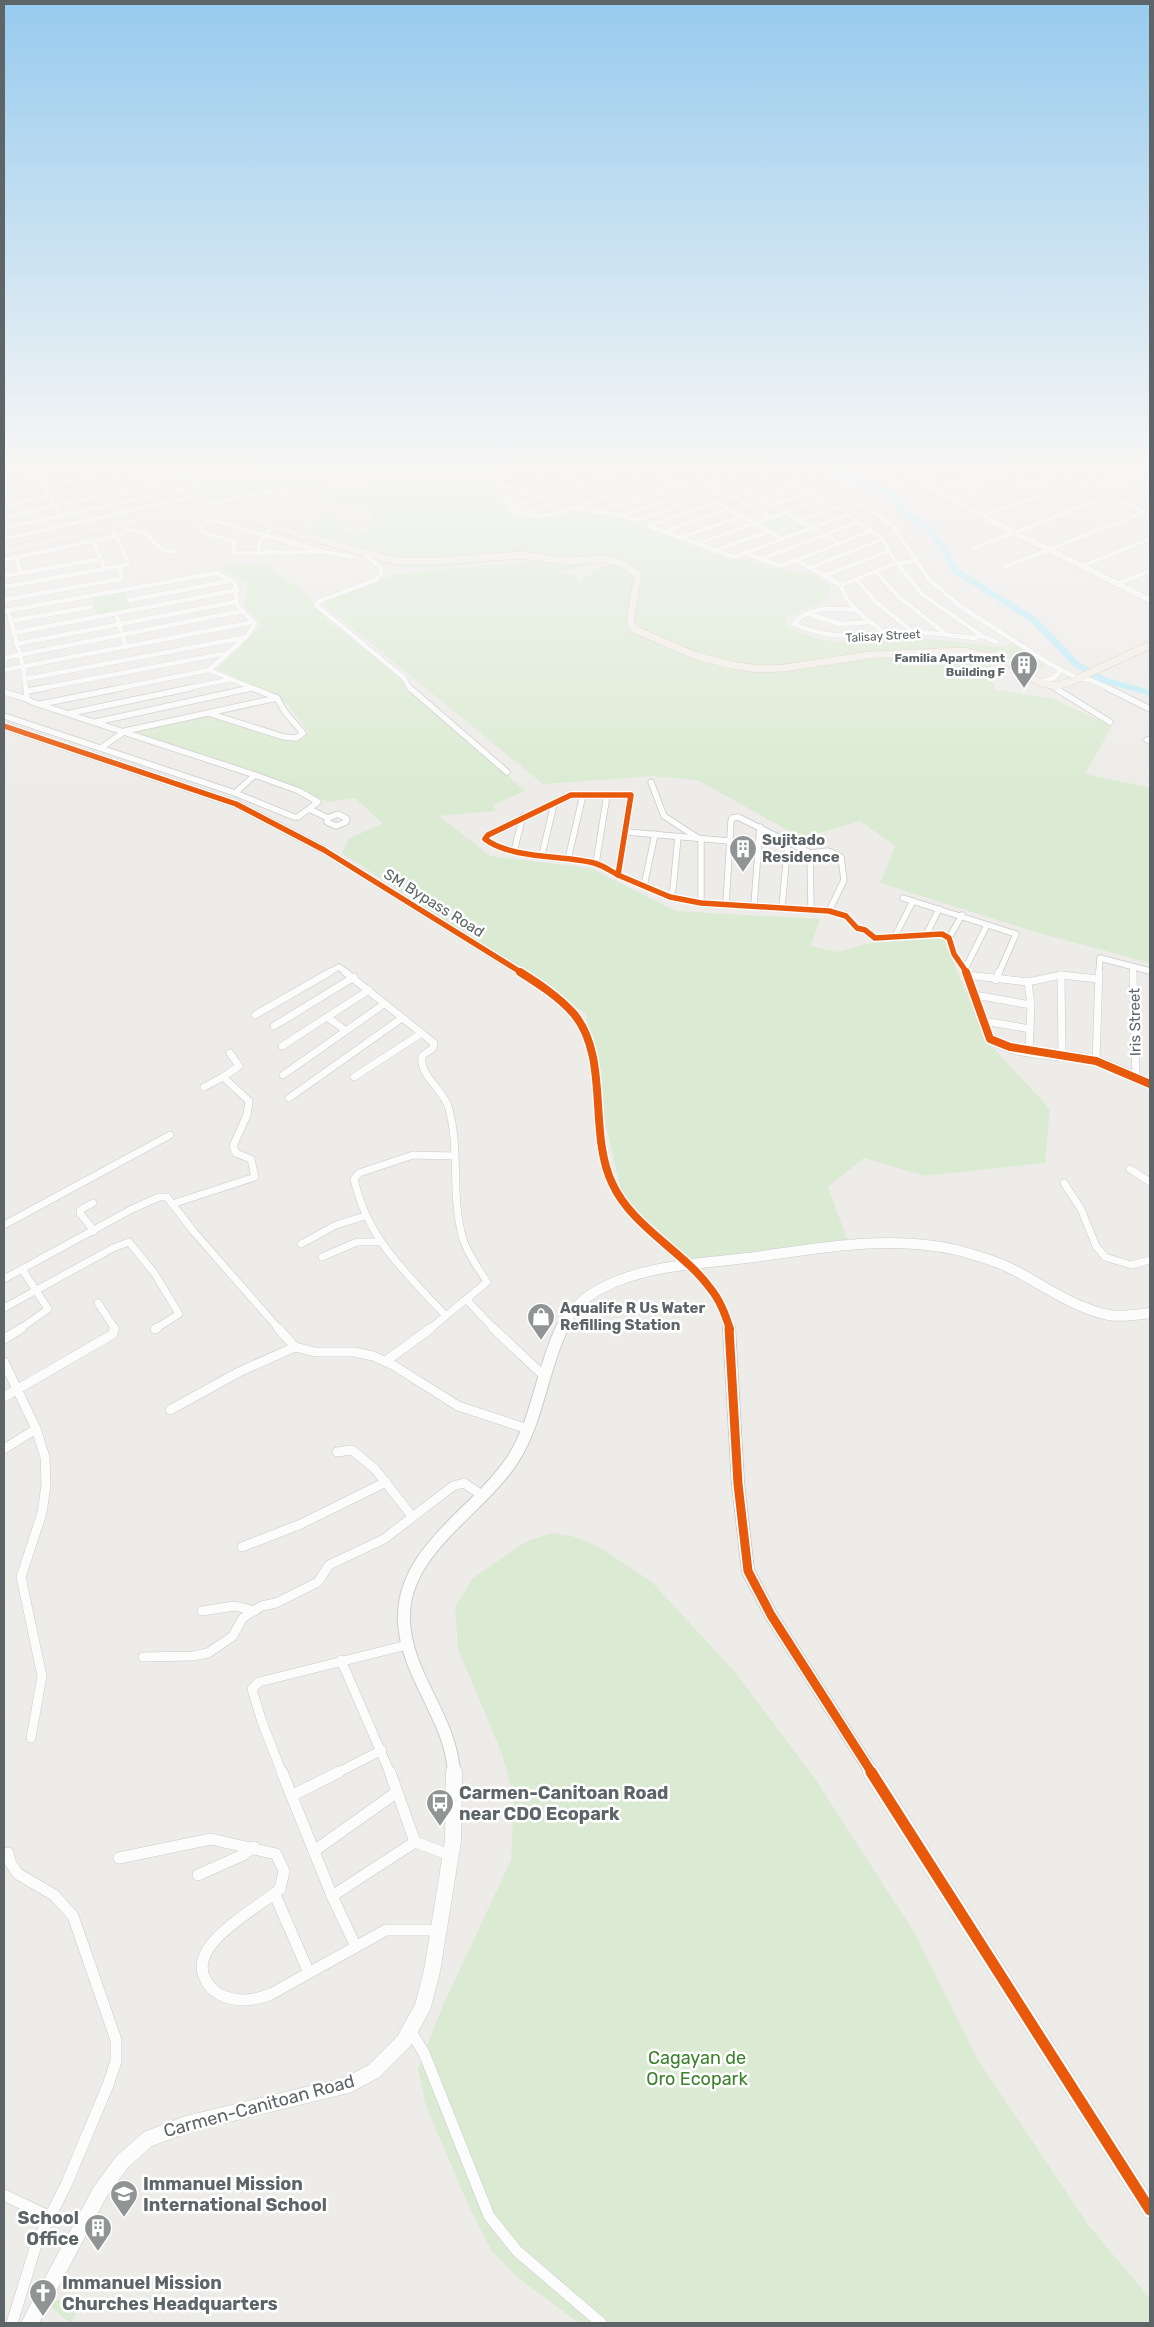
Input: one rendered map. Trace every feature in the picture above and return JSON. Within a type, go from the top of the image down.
[{"type":"main road","points":[[632,570],[638,575],[630,620],[630,624],[634,629],[673,647],[731,665],[769,669],[870,655],[963,651],[1005,660],[1039,682],[1051,685],[1077,679],[1150,645]]},
{"type":"street","points":[[4,576],[40,570]]},
{"type":"street","points":[[4,587],[102,570]]},
{"type":"street","points":[[4,600],[120,579],[122,577],[119,570]]},
{"type":"street","points":[[380,570],[381,573],[376,580],[319,601],[316,605],[404,678],[414,692],[507,772]]},
{"type":"street","points":[[813,570],[841,585],[880,570]]},
{"type":"street","points":[[824,576],[841,570]]},
{"type":"street","points":[[902,570],[922,594],[934,604],[982,636],[997,642]]},
{"type":"street","points":[[922,570],[935,586],[954,602],[1050,664],[1077,679]]},
{"type":"street","points":[[1089,570],[1150,600]]},
{"type":"street","points":[[1117,584],[1150,571]]},
{"type":"street","points":[[876,572],[899,596],[948,635]]},
{"type":"street","points":[[27,698],[20,655],[6,611],[214,573],[235,583],[238,590],[235,602]]},
{"type":"street","points":[[856,579],[876,602],[913,632]]},
{"type":"street","points":[[130,600],[231,581]]},
{"type":"street","points":[[841,585],[842,591],[857,610],[888,635]]},
{"type":"street","points":[[125,588],[134,610]]},
{"type":"street","points":[[13,633],[238,590]]},
{"type":"street","points":[[88,595],[94,618]]},
{"type":"street","points":[[210,670],[223,654],[254,628],[254,622],[235,602]]},
{"type":"street","points":[[16,644],[235,602]]},
{"type":"street","points":[[10,621],[91,607]]},
{"type":"street","name":"Talisay Street","points":[[857,610],[830,608],[810,614],[794,624],[819,634],[842,639],[913,632],[974,638],[982,636]]},
{"type":"street","points":[[4,658],[242,611]]},
{"type":"street","points":[[116,614],[126,647]]},
{"type":"street","points":[[810,614],[840,624],[871,622]]},
{"type":"street","points":[[4,670],[254,622]]},
{"type":"street","points":[[25,679],[245,637]]},
{"type":"street","points":[[27,691],[223,654]]},
{"type":"street","points":[[1050,664],[1059,672],[1077,679],[1090,680],[1128,696],[1150,710]]},
{"type":"street","points":[[40,704],[210,670],[281,700],[286,712],[303,732],[297,738],[266,732],[208,713]]},
{"type":"street","points":[[1039,682],[1054,678],[1059,672]]},
{"type":"street","points":[[68,714],[232,679]]},
{"type":"street","points":[[1051,685],[1110,722]]},
{"type":"street","points":[[95,722],[252,688]]},
{"type":"street","points":[[4,692],[27,698],[68,714],[255,775],[316,800],[317,804],[296,817],[235,793],[4,716]]},
{"type":"street","points":[[101,748],[124,732],[277,698]]},
{"type":"street","name":"SM Bypass Road","points":[[4,726],[236,804],[255,813],[317,846],[554,996],[576,1016],[589,1043],[604,1162],[614,1187],[635,1215],[704,1280],[722,1304],[730,1330],[738,1484],[745,1559],[752,1581],[781,1631],[1150,2210]]},
{"type":"street","points":[[235,793],[255,775]]},
{"type":"street","points":[[651,782],[664,816],[702,840]]},
{"type":"street","points":[[618,875],[632,797],[628,794],[571,795],[523,816],[488,835],[485,839],[494,846],[514,851],[596,863],[618,875],[670,898],[701,903],[829,911],[846,916],[857,928],[865,930],[875,938],[942,934],[948,938],[954,954],[966,972],[990,1039],[1004,1045],[1029,1051],[1096,1061],[1150,1084]]},
{"type":"street","points":[[568,859],[584,795]]},
{"type":"street","points":[[596,863],[607,795]]},
{"type":"street","points":[[542,855],[554,804]]},
{"type":"street","points":[[309,809],[328,818]]},
{"type":"street","points":[[514,851],[523,816]]},
{"type":"street","points":[[726,904],[732,818],[738,817],[810,853],[833,852],[841,857],[844,880],[829,911]]},
{"type":"street","points":[[754,905],[760,827]]},
{"type":"street","points":[[627,832],[729,841]]},
{"type":"street","points":[[644,886],[655,834]]},
{"type":"street","points":[[670,898],[673,890],[678,837]]},
{"type":"street","points":[[701,903],[702,840]]},
{"type":"street","points":[[782,907],[788,842]]},
{"type":"street","points":[[810,853],[811,910]]},
{"type":"street","points":[[903,898],[962,915],[1016,934],[996,980]]},
{"type":"street","points":[[894,938],[913,901]]},
{"type":"street","points":[[926,934],[939,909]]},
{"type":"street","points":[[948,938],[962,915]]},
{"type":"street","points":[[966,972],[986,925]]},
{"type":"street","points":[[1096,1061],[1100,958],[1150,970]]},
{"type":"street","points":[[255,1015],[336,967],[341,967],[434,1043],[433,1048],[422,1056],[421,1065],[446,1100],[453,1130],[458,1212],[464,1240],[487,1282],[482,1291],[445,1316],[386,1361]]},
{"type":"street","name":"Iris Street","points":[[1133,967],[1136,1078]]},
{"type":"street","points":[[966,972],[996,980],[1028,982],[1061,975],[1098,979]]},
{"type":"street","points":[[1061,975],[1062,1055]]},
{"type":"street","points":[[274,1026],[354,977]]},
{"type":"street","points":[[1028,982],[1031,1005],[1029,1051]]},
{"type":"street","points":[[282,1046],[369,990]]},
{"type":"street","points":[[975,995],[1031,1005]]},
{"type":"street","points":[[283,1075],[384,1004]]},
{"type":"street","points":[[327,1017],[345,1030]]},
{"type":"street","points":[[289,1098],[402,1018]]},
{"type":"street","points":[[984,1021],[1030,1029]]},
{"type":"street","points":[[354,1077],[422,1033]]},
{"type":"street","points":[[204,1087],[224,1077],[239,1066],[230,1053]]},
{"type":"street","points":[[172,1204],[255,1177],[251,1159],[236,1153],[233,1146],[247,1115],[249,1101],[224,1077]]},
{"type":"street","points":[[4,1225],[170,1135]]},
{"type":"street","points":[[445,1316],[379,1242],[354,1185],[355,1176],[359,1173],[413,1156],[454,1156]]},
{"type":"street","points":[[1130,1169],[1150,1182]]},
{"type":"street","points":[[1064,1183],[1083,1212],[1100,1254],[1112,1261],[1133,1265],[1150,1260]]},
{"type":"street","points":[[4,1278],[159,1197],[167,1197],[194,1232],[295,1347],[316,1353],[363,1352],[386,1361],[458,1406],[528,1429]]},
{"type":"street","points":[[94,1202],[80,1210],[80,1214],[94,1230]]},
{"type":"street","points":[[301,1244],[336,1226],[366,1216]]},
{"type":"street","points":[[322,1257],[356,1241],[369,1238],[379,1242]]},
{"type":"street","points":[[4,1308],[121,1244],[129,1242],[155,1274],[180,1314],[155,1328]]},
{"type":"street","name":"Carmen-Canitoan Road","points":[[30,2323],[73,2241],[114,2174],[141,2144],[152,2136],[176,2126],[278,2104],[351,2084],[368,2076],[380,2066],[411,2032],[421,2012],[428,1991],[439,1930],[450,1855],[455,1778],[448,1740],[415,1670],[407,1645],[404,1630],[404,1603],[412,1580],[435,1546],[484,1496],[498,1480],[512,1459],[528,1429],[544,1376],[565,1323],[575,1307],[586,1297],[601,1288],[653,1270],[688,1264],[884,1244],[934,1246],[992,1260],[1090,1309],[1124,1317],[1134,1317],[1150,1313]]},
{"type":"street","points":[[4,1339],[47,1311],[46,1305],[22,1269]]},
{"type":"street","points":[[468,1301],[505,1341],[544,1376]]},
{"type":"street","points":[[4,1397],[113,1334],[115,1329],[98,1303]]},
{"type":"street","points":[[170,1410],[239,1372],[295,1347]]},
{"type":"street","points":[[4,1362],[18,1388],[45,1452],[47,1474],[38,1524],[22,1566],[21,1578],[41,1664],[42,1676],[32,1738]]},
{"type":"street","points":[[4,1449],[36,1429]]},
{"type":"street","points":[[337,1452],[344,1449],[354,1451],[386,1482],[412,1516]]},
{"type":"street","points":[[242,1547],[301,1524],[386,1482]]},
{"type":"street","points":[[143,1657],[159,1655],[193,1656],[208,1653],[233,1636],[242,1620],[262,1606],[276,1603],[318,1582],[329,1565],[384,1539],[412,1516],[457,1484],[470,1485],[484,1496]]},
{"type":"street","points":[[202,1611],[228,1606],[247,1607],[255,1611]]},
{"type":"street","points":[[356,1947],[332,1896],[262,1722],[252,1689],[259,1682],[407,1645]]},
{"type":"street","points":[[341,1660],[382,1750],[415,1842],[450,1855]]},
{"type":"street","points":[[292,1795],[382,1750]]},
{"type":"street","points":[[314,1851],[397,1792]]},
{"type":"street","points":[[119,1858],[211,1839],[254,1847],[276,1854],[281,1861],[283,1880],[275,1895],[218,1936],[203,1954],[200,1967],[203,1977],[217,1993],[231,2000],[257,2000],[271,1994],[356,1947],[394,1929],[439,1930]]},
{"type":"street","points":[[332,1896],[415,1842]]},
{"type":"street","points":[[198,1875],[243,1855],[254,1847]]},
{"type":"street","points":[[8,1853],[9,1865],[13,1870],[35,1885],[52,1893],[64,1903],[73,1916],[88,1966],[116,2040],[116,2061],[108,2085],[50,2218],[37,2242],[28,2266],[12,2323]]},
{"type":"street","points":[[275,1895],[309,1973]]},
{"type":"street","points":[[411,2032],[424,2053],[478,2195],[489,2216],[517,2251],[601,2323]]},
{"type":"street","points":[[4,2195],[50,2218]]},
{"type":"green space","points":[[223,570],[272,570],[308,595],[329,622],[393,669],[409,687],[525,791],[493,805],[496,811],[439,816],[490,856],[590,868],[676,911],[820,919],[811,946],[837,952],[871,943],[943,938],[987,1041],[1050,1109],[1045,1163],[925,1176],[864,1158],[828,1187],[850,1247],[697,1264],[624,1202],[592,1068],[586,1014],[342,853],[349,838],[383,824],[355,798],[328,802],[252,770],[130,733],[212,714],[302,739],[309,732],[287,704],[217,669],[262,625],[244,606],[248,583]]},
{"type":"green space","points":[[439,570],[573,570],[554,573],[573,574],[580,584],[581,580],[598,570],[784,570],[812,574],[831,585],[825,602],[802,610],[786,619],[785,624],[813,638],[844,642],[931,639],[1003,647],[1013,643],[1046,665],[1041,668],[1032,669],[1000,655],[977,650],[968,656],[901,665],[918,666],[991,660],[994,690],[1051,698],[1112,726],[1085,774],[1150,788],[1150,963],[1039,933],[880,883],[895,846],[860,821],[802,838],[697,780],[654,776],[543,784],[322,603],[396,574]]},
{"type":"green space","points":[[124,591],[131,608],[97,615],[91,597]]},
{"type":"green space","name":"Cagayan de Oro Ecopark","points":[[552,1533],[572,1536],[599,1547],[652,1582],[735,1672],[816,1780],[914,1932],[978,2060],[1089,2226],[1150,2298],[1150,2323],[579,2323],[518,2278],[491,2250],[469,2207],[426,2106],[418,2069],[443,2005],[511,1860],[514,1798],[502,1754],[458,1649],[455,1607],[473,1578],[527,1541]]},
{"type":"green space","points":[[62,2299],[77,2312],[70,2323],[51,2307],[55,2301]]},
{"type":"waterway","points":[[955,570],[1034,620],[1076,664],[1104,680],[1150,693]]},
{"type":"cycle path","points":[[4,726],[236,804],[266,818],[324,850],[530,978],[562,1002],[574,1015],[583,1028],[590,1046],[594,1066],[601,1151],[615,1189],[644,1224],[696,1271],[711,1288],[722,1307],[730,1329],[738,1484],[748,1571],[771,1615],[1150,2210]]},
{"type":"cycle path","points":[[618,875],[631,795],[571,795],[488,835],[485,839],[494,846],[514,851],[596,863],[618,875],[670,897],[701,903],[829,911],[846,916],[857,928],[865,930],[875,938],[942,934],[949,938],[954,954],[965,969],[990,1039],[1010,1047],[1096,1061],[1150,1084]]},
{"type":"place","name":"Familia Apartment Building F","points":[[1024,689]]},
{"type":"place","name":"Sujitado Residence","points":[[743,873]]},
{"type":"place","name":"Aqualife R Us Water Refilling Station","points":[[541,1341]]},
{"type":"place","name":"Carmen-Canitoan Road near CDO Ecopark","points":[[440,1827]]},
{"type":"place","name":"Immanuel Mission International School","points":[[124,2218]]},
{"type":"place","name":"School Office","points":[[98,2252]]},
{"type":"place","name":"Immanuel Mission Churches Headquarters","points":[[43,2317]]}]
